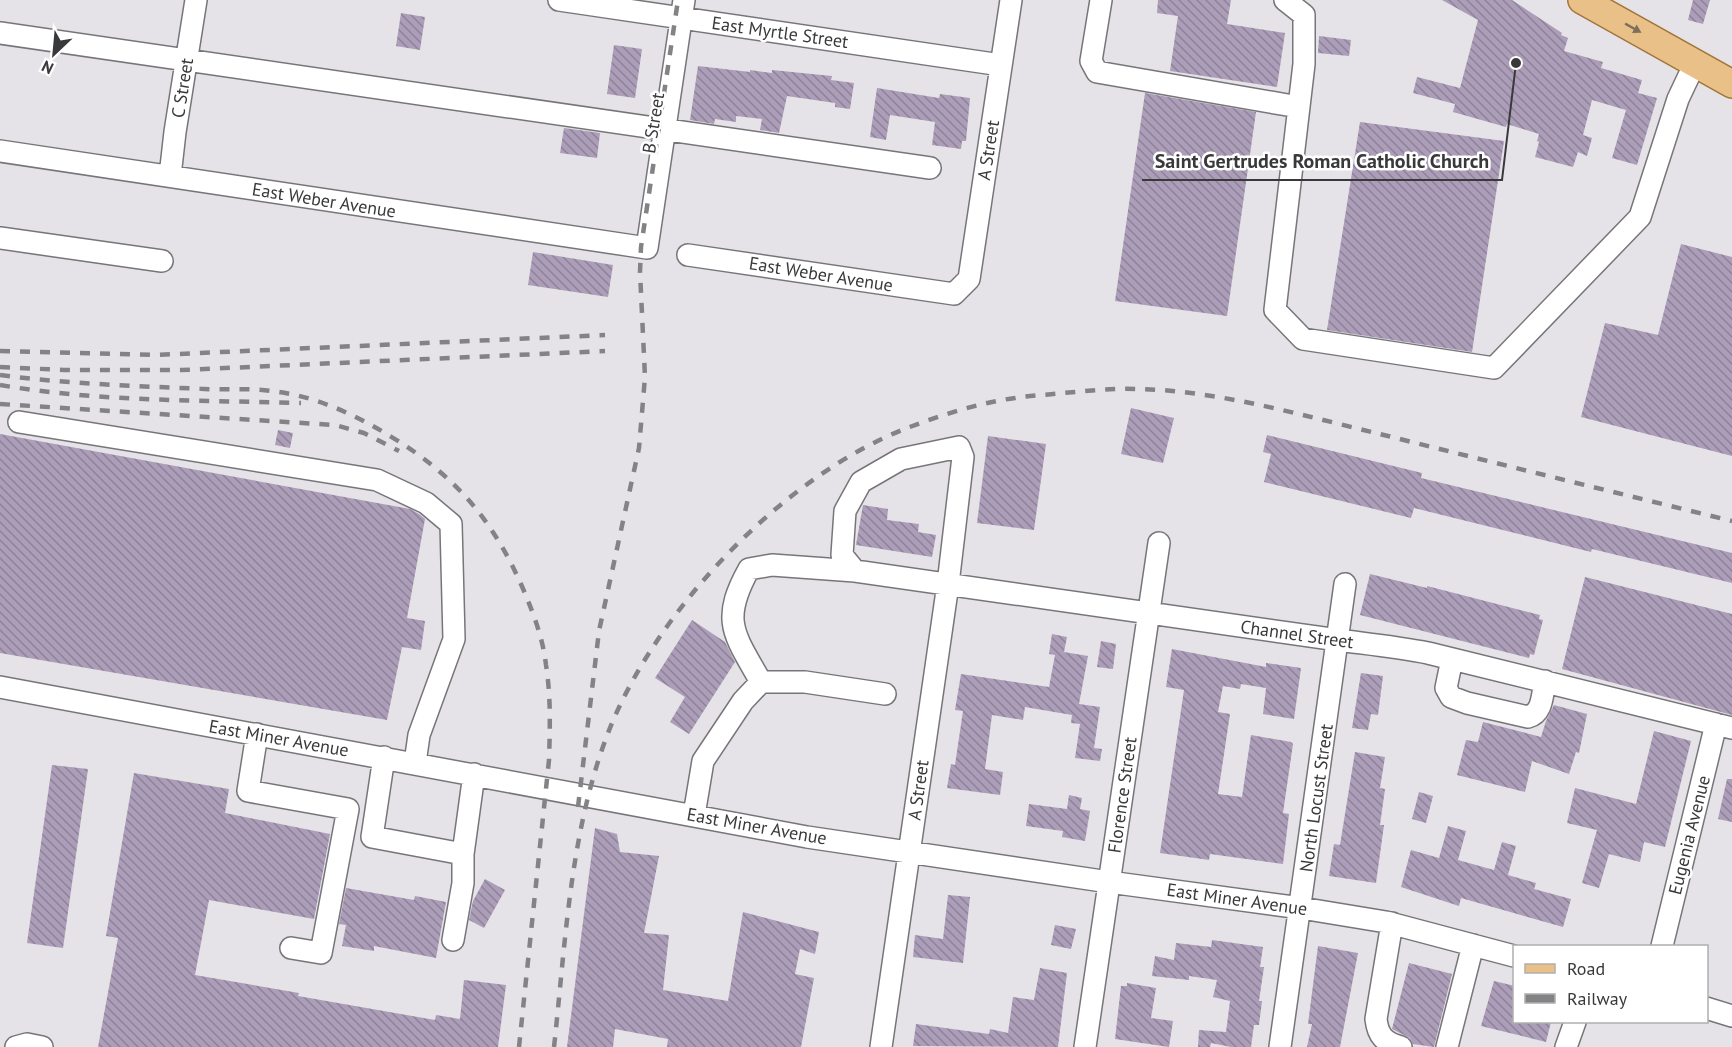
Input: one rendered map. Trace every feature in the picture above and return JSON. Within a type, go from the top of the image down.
[{"type":"main road","points":[[1595,3],[1732,84]]},
{"type":"street","name":"C Street","points":[[170,177],[196,0]]},
{"type":"street","name":"East Myrtle Street","points":[[559,0],[676,8],[1001,65]]},
{"type":"street","name":"A Street","points":[[954,294],[969,279],[1011,0]]},
{"type":"street","points":[[1101,0],[1091,61],[1097,72],[1299,107]]},
{"type":"street","points":[[1285,0],[1304,15],[1304,64],[1275,310],[1303,339],[1494,368],[1640,217],[1678,99],[1695,63]]},
{"type":"street","name":"B Street","points":[[640,247],[676,8]]},
{"type":"street","points":[[0,33],[930,168]]},
{"type":"street","name":"East Weber Avenue","points":[[0,151],[640,247]]},
{"type":"street","points":[[0,238],[162,261]]},
{"type":"street","name":"East Weber Avenue","points":[[688,255],[954,294]]},
{"type":"street","points":[[19,422],[377,480],[426,503],[451,524],[454,639],[419,735],[415,763]]},
{"type":"street","name":"A Street","points":[[855,571],[842,555],[845,511],[861,482],[901,459],[959,447],[963,457],[955,533],[880,1047]]},
{"type":"street","name":"Florence Street","points":[[1085,1047],[1159,543]]},
{"type":"street","name":"Channel Street","points":[[761,682],[740,645],[731,620],[736,592],[749,569],[772,565],[855,571],[1338,640],[1390,645],[1452,658],[1724,726]]},
{"type":"street","name":"North Locust Street","points":[[1280,1047],[1345,584]]},
{"type":"street","points":[[1452,658],[1446,688],[1450,696],[1467,703],[1528,717],[1533,716],[1539,709],[1545,681]]},
{"type":"street","points":[[694,814],[703,762],[743,700],[761,682],[805,682],[885,694]]},
{"type":"street","name":"East Miner Avenue","points":[[0,687],[694,814],[807,837],[1392,923],[1513,955]]},
{"type":"street","name":"Eugenia Avenue","points":[[1662,945],[1724,726]]},
{"type":"street","points":[[257,734],[248,791],[348,809],[321,953],[291,948]]},
{"type":"street","points":[[384,757],[372,837],[463,854]]},
{"type":"street","points":[[453,940],[463,883],[463,854],[474,774]]},
{"type":"street","points":[[1392,923],[1376,1019],[1383,1039],[1388,1044],[1401,1047]]},
{"type":"street","points":[[1447,1047],[1473,945]]},
{"type":"street","points":[[1708,1008],[1732,1016]]},
{"type":"street","points":[[1566,1047],[1575,1023]]},
{"type":"street","points":[[16,1047],[27,1044],[42,1047]]},
{"type":"building","points":[[1158,0],[1231,0],[1227,24],[1285,33],[1277,87],[1170,71],[1178,16],[1157,13]]},
{"type":"building","points":[[1442,0],[1512,0],[1568,38],[1564,51],[1603,62],[1601,68],[1642,80],[1638,93],[1657,98],[1637,165],[1612,158],[1626,110],[1592,100],[1583,135],[1592,138],[1587,156],[1578,152],[1573,167],[1535,157],[1539,134],[1453,112],[1455,104],[1413,93],[1417,77],[1460,88],[1478,20]]},
{"type":"building","points":[[1693,0],[1710,0],[1703,24],[1688,20]]},
{"type":"building","points":[[401,13],[425,17],[420,50],[396,46]]},
{"type":"building","points":[[1319,36],[1351,40],[1349,56],[1318,53]]},
{"type":"building","points":[[614,45],[642,49],[635,98],[607,94]]},
{"type":"building","points":[[698,66],[750,72],[750,70],[772,73],[772,70],[832,76],[831,80],[854,83],[850,109],[835,107],[835,103],[787,96],[779,133],[760,130],[762,119],[736,116],[736,122],[715,119],[714,124],[690,120]]},
{"type":"building","points":[[877,88],[939,98],[940,94],[970,98],[966,141],[962,141],[961,149],[932,145],[935,122],[890,115],[886,140],[870,137]]},
{"type":"building","points":[[1145,93],[1256,112],[1227,316],[1115,301]]},
{"type":"building","points":[[1360,122],[1504,141],[1472,352],[1327,330]]},
{"type":"building","points":[[564,128],[600,133],[597,158],[560,153]]},
{"type":"building","points":[[1681,244],[1732,257],[1732,456],[1581,417],[1605,323],[1658,335]]},
{"type":"building","points":[[533,252],[613,265],[608,297],[528,285]]},
{"type":"building","points":[[1131,408],[1174,418],[1163,463],[1121,454]]},
{"type":"building","points":[[278,430],[293,433],[290,448],[275,445]]},
{"type":"building","points":[[0,434],[410,509],[419,514],[425,519],[407,618],[425,621],[421,650],[402,647],[387,720],[0,653]]},
{"type":"building","points":[[1267,435],[1422,473],[1421,478],[1732,553],[1732,583],[1592,549],[1591,552],[1414,508],[1411,518],[1264,482],[1271,454],[1263,452]]},
{"type":"building","points":[[988,436],[1046,444],[1034,530],[977,523]]},
{"type":"building","points":[[863,505],[888,509],[887,520],[919,524],[918,532],[936,535],[932,557],[856,545]]},
{"type":"building","points":[[1370,574],[1540,615],[1539,619],[1543,620],[1534,655],[1530,654],[1529,658],[1360,615]]},
{"type":"building","points":[[1585,577],[1732,614],[1732,715],[1562,669]]},
{"type":"building","points":[[692,620],[725,642],[735,662],[689,734],[670,722],[685,697],[655,678]]},
{"type":"building","points":[[1052,634],[1067,637],[1064,652],[1088,656],[1079,704],[1100,707],[1094,748],[1102,749],[1100,761],[1075,758],[1080,724],[1071,723],[1072,715],[1025,707],[1023,720],[992,715],[985,769],[1003,772],[1000,795],[947,788],[951,764],[955,765],[963,711],[955,710],[961,674],[1049,687],[1055,655],[1049,654]]},
{"type":"building","points":[[1101,641],[1116,644],[1113,669],[1097,667]]},
{"type":"building","points":[[1172,649],[1266,667],[1266,663],[1301,668],[1294,719],[1263,714],[1266,688],[1241,684],[1240,689],[1223,686],[1218,712],[1230,714],[1218,794],[1242,797],[1251,735],[1293,744],[1283,813],[1289,814],[1283,864],[1210,854],[1209,860],[1160,853],[1184,690],[1166,687]]},
{"type":"building","points":[[1361,673],[1383,676],[1378,715],[1371,714],[1368,730],[1352,728]]},
{"type":"building","points":[[1554,705],[1587,714],[1579,753],[1576,752],[1569,774],[1532,761],[1525,792],[1457,775],[1466,740],[1478,742],[1483,722],[1541,737]]},
{"type":"building","points":[[1654,731],[1691,741],[1665,847],[1644,842],[1640,862],[1609,854],[1599,888],[1582,883],[1597,830],[1567,823],[1575,788],[1636,804]]},
{"type":"building","points":[[1355,752],[1385,757],[1380,788],[1385,789],[1380,825],[1384,825],[1376,883],[1329,876],[1334,844],[1340,845]]},
{"type":"building","points":[[52,765],[88,769],[63,948],[27,943]]},
{"type":"building","points":[[134,773],[229,789],[225,813],[330,834],[314,919],[209,900],[195,975],[435,1020],[436,1015],[460,1019],[464,980],[506,985],[498,1047],[98,1047],[118,938],[106,936]]},
{"type":"building","points":[[1727,779],[1732,779],[1732,822],[1718,819]]},
{"type":"building","points":[[1419,792],[1433,796],[1426,823],[1412,819]]},
{"type":"building","points":[[1069,795],[1082,798],[1080,809],[1090,811],[1085,841],[1062,837],[1063,831],[1026,826],[1029,804],[1067,809]]},
{"type":"building","points":[[1448,826],[1466,831],[1458,860],[1494,870],[1502,842],[1516,846],[1508,875],[1536,883],[1534,889],[1571,899],[1563,927],[1461,898],[1459,906],[1401,887],[1411,850],[1439,858]]},
{"type":"building","points":[[595,828],[617,834],[620,852],[659,856],[644,933],[669,935],[663,990],[728,1001],[743,912],[819,932],[815,954],[800,949],[795,974],[814,978],[801,1047],[667,1047],[668,1039],[615,1029],[613,1047],[567,1047]]},
{"type":"building","points":[[485,879],[505,890],[484,928],[469,920],[473,901]]},
{"type":"building","points":[[346,888],[414,900],[415,896],[446,902],[436,958],[374,946],[374,951],[342,946],[346,925],[339,924]]},
{"type":"building","points":[[948,895],[970,897],[963,963],[913,957],[915,935],[943,939]]},
{"type":"building","points":[[1055,925],[1076,929],[1071,949],[1051,945]]},
{"type":"building","points":[[1212,940],[1263,947],[1260,967],[1264,967],[1259,1001],[1262,1001],[1259,1025],[1254,1025],[1251,1047],[1231,1047],[1211,1043],[1210,1047],[1198,1047],[1199,1030],[1226,1032],[1230,1001],[1213,997],[1217,980],[1189,976],[1189,980],[1152,976],[1155,956],[1174,960],[1176,943],[1211,947]]},
{"type":"building","points":[[1318,946],[1358,953],[1340,1047],[1307,1047],[1312,1024],[1308,1024]]},
{"type":"building","points":[[1409,963],[1452,974],[1434,1047],[1413,1044],[1410,1038],[1392,1029]]},
{"type":"building","points":[[1040,968],[1067,973],[1058,1047],[913,1046],[916,1024],[989,1034],[990,1029],[1008,1033],[1013,997],[1034,1000]]},
{"type":"building","points":[[1494,981],[1513,986],[1513,1023],[1551,1023],[1546,1042],[1481,1026]]},
{"type":"building","points":[[1127,983],[1156,988],[1151,1018],[1173,1021],[1169,1047],[1115,1039],[1121,986],[1127,986]]},
{"type":"railway","points":[[578,807],[599,631],[639,448],[645,377],[641,247],[678,0]]},
{"type":"railway","points":[[0,351],[155,355],[605,335]]},
{"type":"railway","points":[[0,367],[64,370],[182,370],[605,351]]},
{"type":"railway","points":[[0,375],[102,384],[264,390],[304,397],[362,420],[413,451],[453,484],[486,522],[512,566],[538,627],[549,689],[549,760],[519,1047]]},
{"type":"railway","points":[[0,385],[75,395],[301,403]]},
{"type":"railway","points":[[554,1047],[578,842],[598,762],[612,723],[634,678],[662,633],[695,590],[733,548],[817,477],[862,449],[907,428],[974,406],[1027,396],[1127,389],[1199,394],[1295,413],[1732,521]]},
{"type":"railway","points":[[0,404],[335,425],[364,433],[399,451]]},
{"type":"place","name":"Saint Gertrudes Roman Catholic Church","points":[[1516,63]]}]
